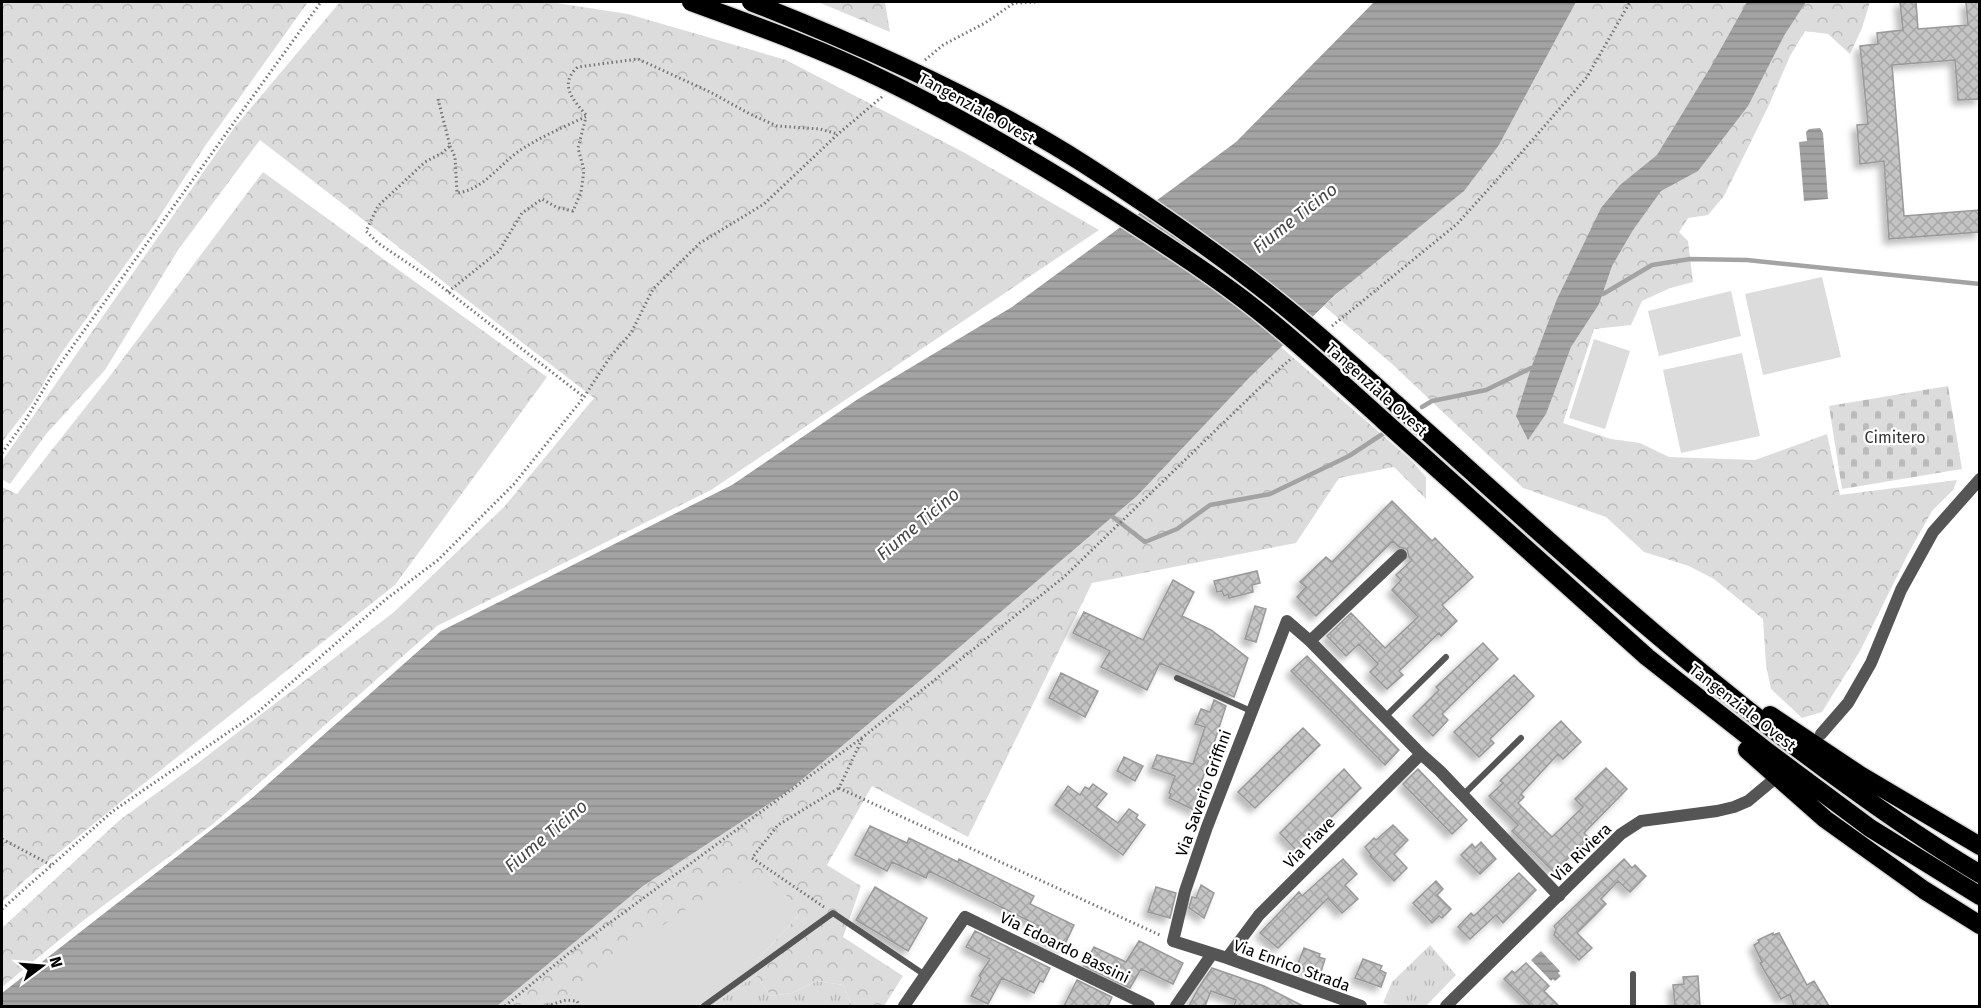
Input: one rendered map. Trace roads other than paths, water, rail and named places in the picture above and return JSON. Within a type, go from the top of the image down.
[{"type":"highway","name":"Tangenziale Ovest","points":[[691,2],[761,27],[878,77],[1000,141],[1072,184],[1172,249],[1256,309],[1320,363],[1647,657],[1870,828],[1980,896]]},
{"type":"highway","name":"Tangenziale Ovest","points":[[751,2],[878,56],[988,109],[1083,164],[1181,229],[1280,303],[1337,351],[1583,572],[1785,740],[1874,805],[1980,874]]},
{"type":"highway","points":[[1671,647],[1860,776],[1980,846]]},
{"type":"highway","points":[[1647,657],[1824,819],[1914,883],[1980,925]]},
{"type":"street","points":[[1821,734],[1848,704],[1871,663],[1901,590],[1932,532],[1980,479]]},
{"type":"street","points":[[1401,555],[1310,640],[1440,771],[1559,896]]},
{"type":"street","name":"Via Saverio Griffini","points":[[1212,954],[1173,941],[1185,891],[1251,711],[1287,621],[1310,640]]},
{"type":"street","name":"Via Piave","points":[[1227,958],[1259,915],[1421,754]]},
{"type":"street","name":"Via Riviera","points":[[1446,1006],[1621,834],[1641,821],[1734,807],[1748,801],[1772,782]]},
{"type":"street","name":"Via Edoardo Bassini","points":[[926,975],[965,917],[1149,1006]]},
{"type":"street","points":[[1176,1006],[1212,954]]},
{"type":"street","name":"Via Enrico Strada","points":[[1212,954],[1361,1006]]},
{"type":"street","points":[[904,1006],[926,975]]},
{"type":"lane","points":[[1385,718],[1446,657]]},
{"type":"lane","points":[[1177,678],[1251,711]]},
{"type":"lane","points":[[1463,795],[1521,738]]},
{"type":"lane","points":[[704,1006],[833,913],[926,975]]},
{"type":"lane","points":[[1633,974],[1633,1006]]},
{"type":"water","name":"Fiume Ticino","points":[[1374,2],[1576,2],[1499,145],[1464,191],[1335,295],[1249,378],[1137,496],[787,792],[643,886],[497,1006],[2,1006],[2,993],[252,798],[441,631],[732,485],[858,399],[1012,307],[1236,142]]},
{"type":"water","points":[[1747,2],[1806,2],[1785,34],[1748,106],[1698,171],[1661,191],[1633,230],[1612,266],[1599,304],[1571,347],[1546,414],[1528,440],[1516,416],[1531,368],[1557,299],[1601,208],[1620,185],[1657,155]]},
{"type":"water","points":[[1820,128],[1823,133],[1828,199],[1804,201],[1799,142],[1807,141],[1806,132],[1809,129]]},
{"type":"water","points":[[1541,951],[1560,971],[1558,973],[1561,976],[1555,981],[1553,979],[1551,981],[1531,960]]},
{"type":"waterway","points":[[1603,294],[1652,265],[1690,259],[1747,260],[1980,284]]},
{"type":"waterway","points":[[1422,407],[1432,401],[1486,390],[1531,368]]},
{"type":"waterway","points":[[1113,517],[1145,542],[1177,529],[1210,505],[1270,494],[1349,456],[1384,433]]},
{"type":"park label","name":"Cimitero","points":[[1895,437]]}]
